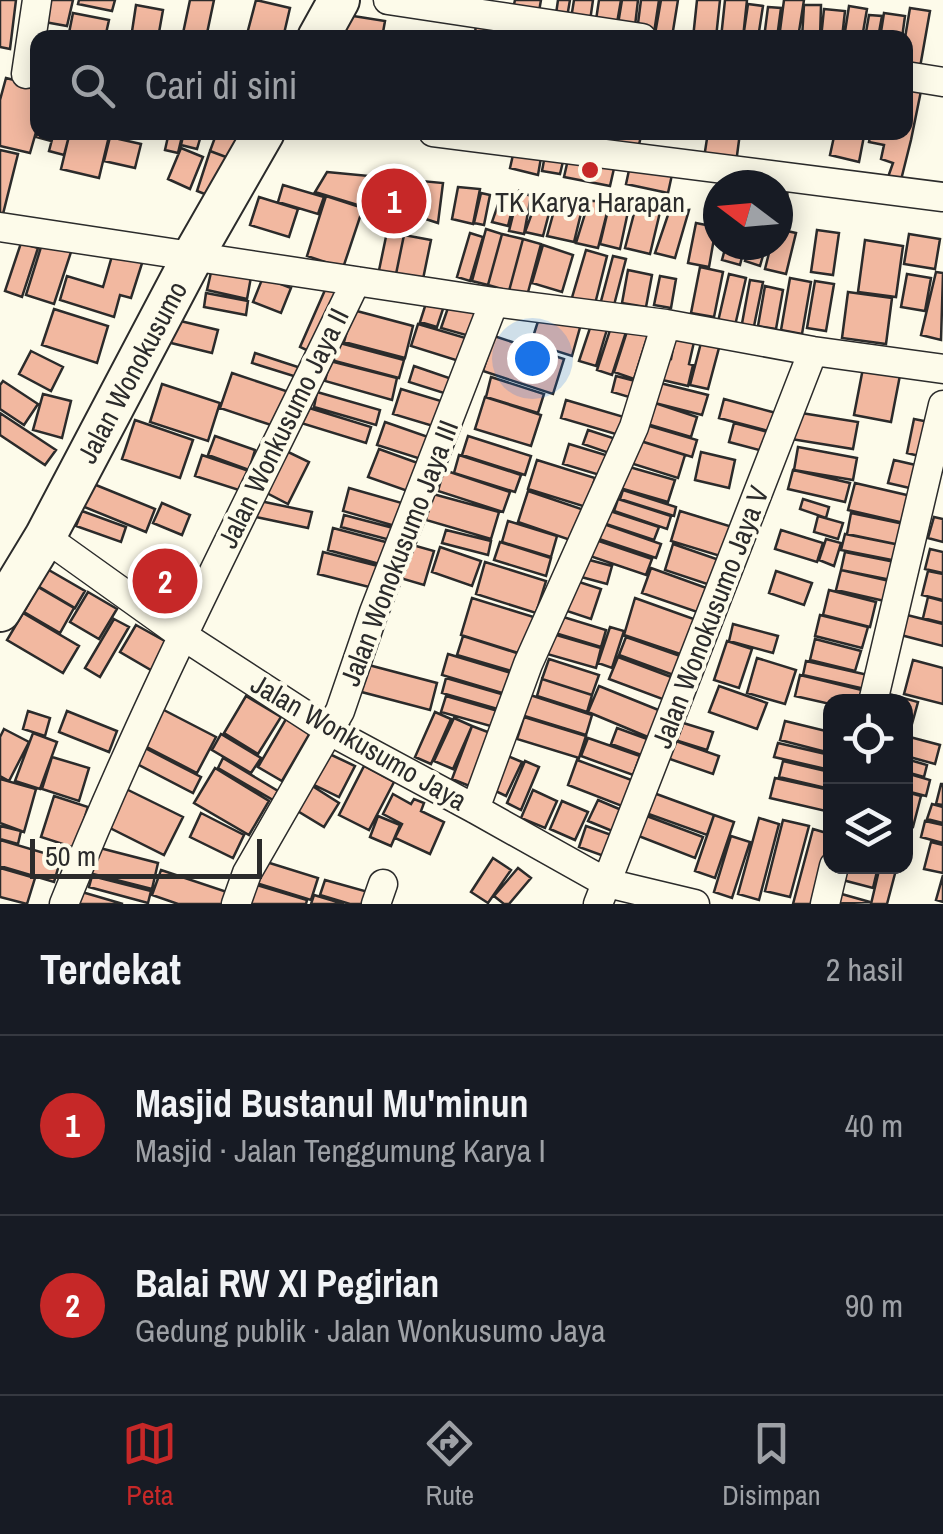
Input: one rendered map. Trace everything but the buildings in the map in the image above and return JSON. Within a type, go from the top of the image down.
[{"type":"main road","points":[[322,30],[338,0]]},
{"type":"main road","name":"Jalan Wonokusumo","points":[[0,611],[45,537],[193,256],[259,140]]},
{"type":"street","points":[[31,30],[37,0]]},
{"type":"street","points":[[388,0],[589,30]]},
{"type":"street","points":[[21,74],[30,32]]},
{"type":"street","points":[[913,77],[943,82]]},
{"type":"street","points":[[496,140],[943,197]]},
{"type":"street","points":[[0,227],[356,282],[666,324],[813,351],[943,369]]},
{"type":"street","name":"Jalan Wonkusumo Jaya II","points":[[64,904],[182,635],[356,282]]},
{"type":"street","name":"Jalan Wonokusumo Jaya III","points":[[236,904],[247,873],[340,711],[374,612],[494,302]]},
{"type":"street","points":[[474,809],[528,664],[634,427],[666,324]]},
{"type":"street","name":"Jalan Wonokusumo Jaya V","points":[[602,894],[813,351]]},
{"type":"street","points":[[875,694],[943,405]]},
{"type":"street","name":"Jalan Wonkusumo Jaya","points":[[45,537],[182,635],[330,731],[474,809],[602,894],[694,904]]},
{"type":"street","points":[[825,904],[832,874]]},
{"type":"place","name":"TK Karya Harapan","points":[[590,170]]},
{"type":"place","name":"Masjid Bustanul Mu'minun","points":[[394,201]]},
{"type":"place","name":"Balai RW XI Pegirian","points":[[165,581]]}]
